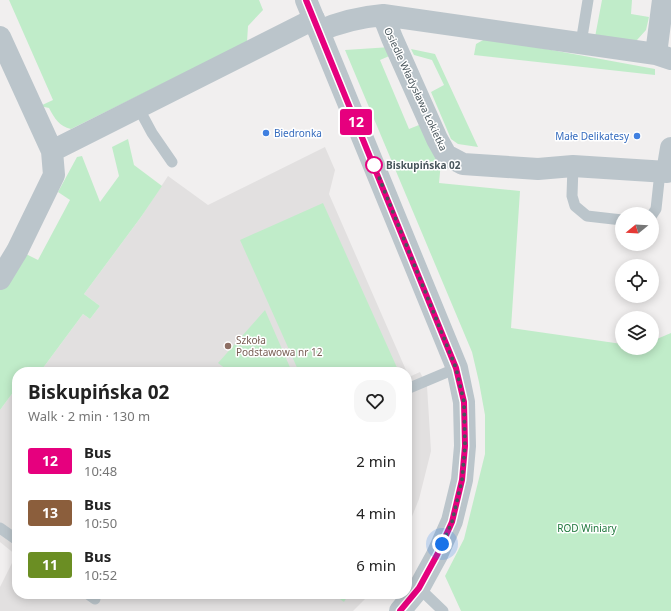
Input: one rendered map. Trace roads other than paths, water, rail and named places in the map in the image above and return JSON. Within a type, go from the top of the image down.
[{"type":"street","name":"Osiedle Władysława Łokietka","points":[[52,151],[313,16],[332,25],[359,17],[383,15],[663,56],[663,0]]},
{"type":"street","name":"Osiedle Władysława Łokietka","points":[[383,15],[437,139],[446,155],[463,164],[538,169],[574,166],[660,172]]},
{"type":"street","points":[[313,16],[456,368],[464,402],[465,446],[462,480],[452,522],[437,555],[419,588],[412,596]]},
{"type":"street","points":[[0,37],[52,151],[54,175],[17,251],[0,279]]},
{"type":"street","points":[[660,172],[667,172],[671,148]]},
{"type":"street","points":[[400,611],[410,599]]},
{"type":"lane","points":[[581,43],[588,0]]},
{"type":"lane","points":[[138,107],[152,133],[172,162]]},
{"type":"lane","points":[[574,166],[572,196],[575,206],[587,216],[615,219]]},
{"type":"lane","points":[[656,207],[660,172]]},
{"type":"lane","points":[[412,387],[456,368]]},
{"type":"lane","points":[[0,528],[12,536]]},
{"type":"lane","points":[[419,588],[442,611]]},
{"type":"place","name":"Biedronka","points":[[266,133]]},
{"type":"place","name":"Małe Delikatesy","points":[[637,136]]},
{"type":"place","name":"Biskupińska 02","points":[[374,165]]},
{"type":"place","name":"Szkoła Podstawowa nr 12","points":[[228,346]]},
{"type":"park label","name":"ROD Winiary","points":[[587,528]]}]
